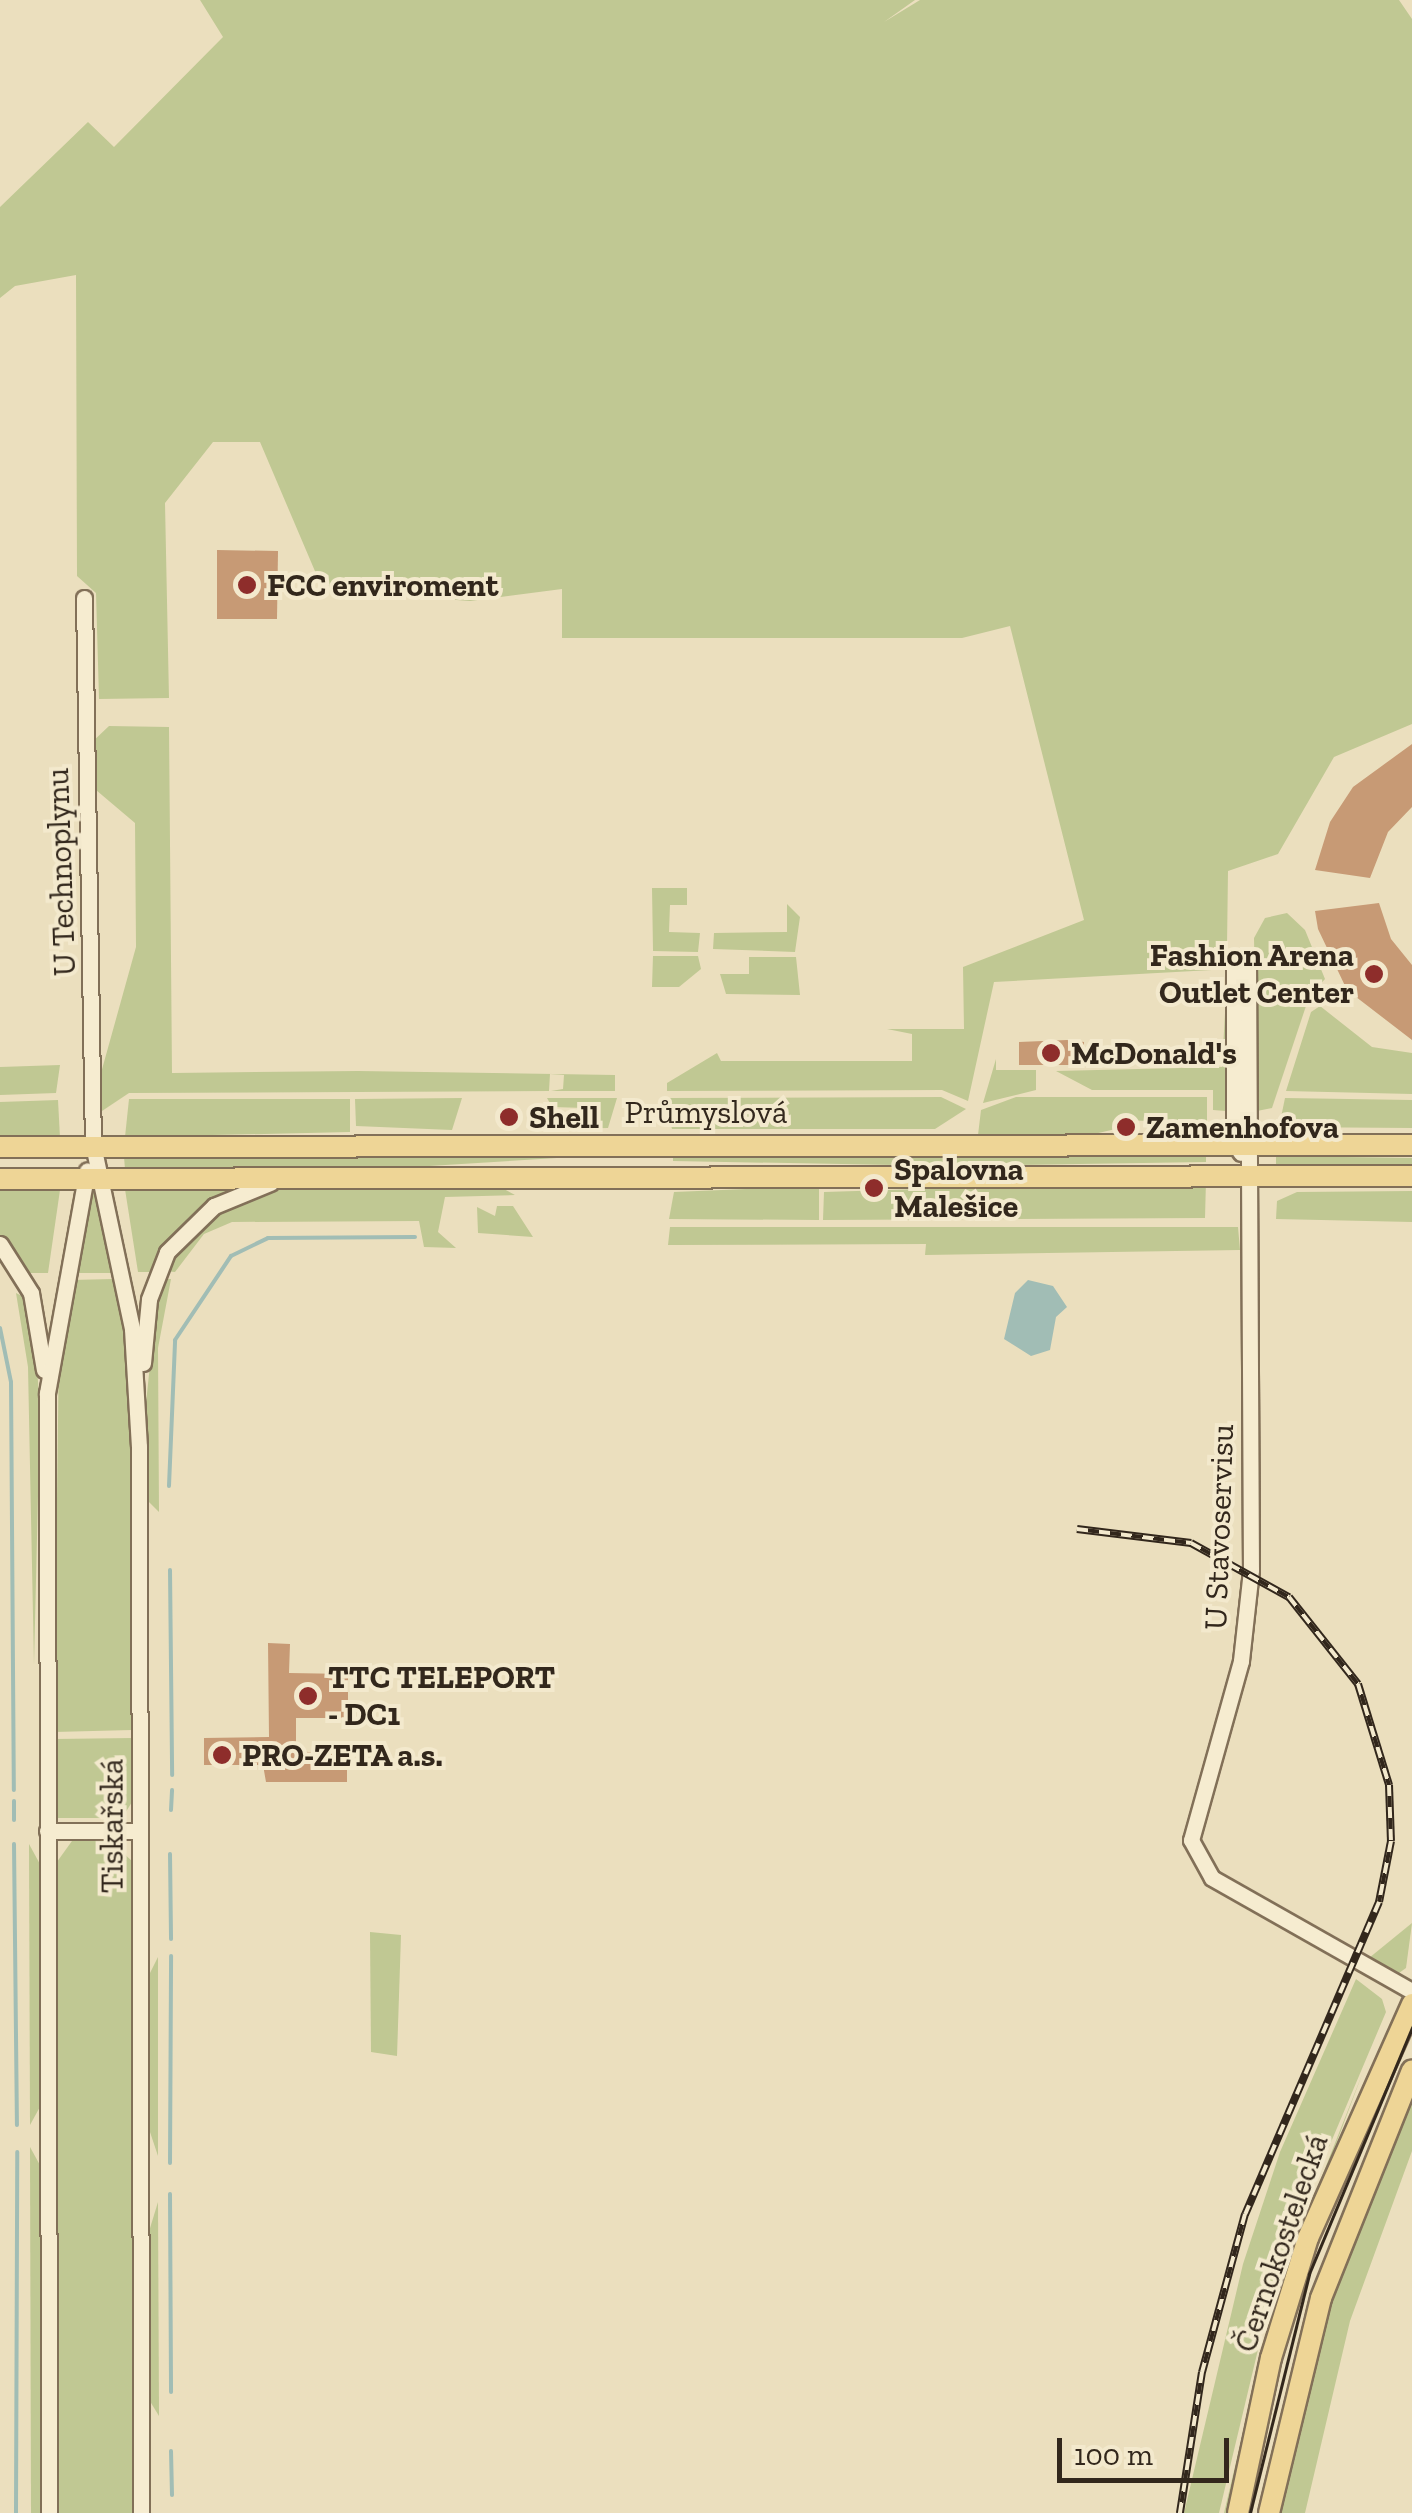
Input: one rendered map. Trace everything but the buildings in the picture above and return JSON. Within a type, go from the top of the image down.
[{"type":"main road","name":"Průmyslová","points":[[0,1147],[93,1144],[1243,1154],[1412,1176]]},
{"type":"main road","name":"Průmyslová","points":[[0,1178],[297,1176],[1243,1154],[1412,1145]]},
{"type":"main road","name":"Černokostelecká","points":[[1238,2513],[1298,2269],[1408,2010]]},
{"type":"main road","name":"Černokostelecká","points":[[1269,2513],[1321,2298],[1412,2071]]},
{"type":"street","name":"U Technoplynu","points":[[47,1393],[92,1176],[84,598]]},
{"type":"street","points":[[1241,959],[1243,1154]]},
{"type":"street","name":"U Stavoservisu","points":[[1243,1154],[1251,1570],[1234,1687],[1192,1816],[1194,1852],[1212,1878],[1412,1991]]},
{"type":"street","name":"Tiskařská","points":[[92,1176],[132,1329],[139,1447],[141,2513]]},
{"type":"street","points":[[139,1447],[148,1299],[167,1252],[214,1206],[297,1176]]},
{"type":"street","points":[[0,1244],[31,1293],[47,1393],[49,2513]]},
{"type":"street","points":[[47,1831],[139,1830]]},
{"type":"green space","points":[[200,0],[915,0],[884,22],[920,0],[1399,0],[1412,19],[1412,724],[1334,757],[1278,854],[1228,871],[1227,946],[1212,970],[994,982],[968,1101],[942,1090],[667,1091],[667,1083],[717,1053],[721,1061],[912,1061],[912,1034],[887,1029],[964,1029],[963,967],[1084,920],[1010,626],[962,638],[562,638],[562,589],[470,601],[323,590],[260,442],[213,442],[165,503],[169,698],[99,699],[96,593],[77,576],[76,275],[15,286],[0,298],[0,207],[88,122],[114,147],[223,37]]},
{"type":"green space","points":[[109,726],[169,727],[172,1073],[358,1071],[615,1075],[615,1091],[551,1091],[563,1089],[564,1075],[550,1074],[549,1091],[129,1093],[99,1113],[101,1073],[136,947],[135,823],[96,790],[91,769],[90,744]]},
{"type":"green space","points":[[652,888],[687,888],[687,905],[670,905],[669,932],[700,933],[698,952],[653,951]]},
{"type":"green space","points":[[787,904],[800,917],[795,952],[713,949],[714,933],[787,932]]},
{"type":"green space","points":[[1287,913],[1305,930],[1325,979],[1309,997],[1272,1108],[1257,1111],[1254,938],[1265,918]]},
{"type":"green space","points":[[653,956],[698,956],[701,969],[679,987],[652,987]]},
{"type":"green space","points":[[749,957],[796,957],[800,995],[726,994],[720,974],[749,974]]},
{"type":"green space","points":[[1226,995],[1226,1111],[1213,1110],[1213,1090],[1092,1090],[1056,1071],[1222,1067]]},
{"type":"green space","points":[[1320,1006],[1372,1047],[1412,1053],[1412,1094],[1286,1091],[1311,1012]]},
{"type":"green space","points":[[996,1059],[996,1070],[1036,1070],[1036,1090],[983,1103]]},
{"type":"green space","points":[[60,1065],[56,1093],[0,1095],[0,1067]]},
{"type":"green space","points":[[941,1097],[966,1109],[935,1129],[672,1129],[667,1110],[667,1098]]},
{"type":"green space","points":[[1016,1097],[1207,1097],[1207,1123],[1121,1120],[1120,1128],[1094,1134],[978,1135],[981,1110]]},
{"type":"green space","points":[[462,1098],[452,1130],[356,1126],[355,1099]]},
{"type":"green space","points":[[547,1098],[617,1098],[608,1128],[553,1129],[585,1127],[585,1108],[552,1107]]},
{"type":"green space","points":[[1285,1098],[1412,1100],[1412,1128],[1279,1127]]},
{"type":"green space","points":[[129,1099],[350,1099],[350,1132],[125,1137]]},
{"type":"green space","points":[[58,1100],[60,1138],[0,1140],[0,1102]]},
{"type":"green space","points":[[1206,1148],[1206,1162],[949,1166],[673,1161],[673,1149]]},
{"type":"green space","points":[[622,1154],[397,1168],[125,1169],[124,1157]]},
{"type":"green space","points":[[1276,1156],[1412,1158],[1412,1169],[1276,1167]]},
{"type":"green space","points":[[1206,1180],[1205,1218],[823,1220],[824,1192]]},
{"type":"green space","points":[[61,1183],[48,1273],[27,1273],[0,1236],[0,1186]]},
{"type":"green space","points":[[124,1183],[242,1185],[199,1209],[150,1272],[138,1272]]},
{"type":"green space","points":[[90,1186],[96,1186],[111,1273],[74,1273]]},
{"type":"green space","points":[[819,1186],[819,1220],[669,1219],[674,1192]]},
{"type":"green space","points":[[502,1188],[515,1195],[445,1197],[438,1232],[456,1248],[424,1247],[419,1221],[232,1222],[204,1234],[175,1272],[163,1271],[213,1213],[272,1190]]},
{"type":"green space","points":[[1412,1191],[1412,1222],[1276,1219],[1277,1201],[1297,1192]]},
{"type":"green space","points":[[497,1206],[513,1206],[533,1237],[478,1233],[477,1207],[495,1216]]},
{"type":"green space","points":[[670,1227],[1238,1227],[1240,1250],[925,1255],[926,1244],[668,1245]]},
{"type":"green space","points":[[113,1279],[125,1325],[132,1421],[132,1730],[54,1732],[59,1345],[71,1280]]},
{"type":"green space","points":[[159,1279],[171,1279],[158,1348],[159,1512],[147,1500],[146,1403]]},
{"type":"green space","points":[[16,1293],[26,1298],[35,1338],[40,1411],[34,1665],[28,1367]]},
{"type":"green space","points":[[133,1738],[132,1802],[122,1818],[57,1818],[54,1739]]},
{"type":"green space","points":[[109,1840],[133,1862],[134,2513],[56,2513],[54,1866],[72,1841]]},
{"type":"green space","points":[[29,1844],[41,1866],[41,2105],[30,2125]]},
{"type":"green space","points":[[1412,1923],[1406,1968],[1399,1973],[1369,1958]]},
{"type":"green space","points":[[370,1932],[401,1935],[397,2056],[371,2052]]},
{"type":"green space","points":[[158,1957],[158,2156],[147,2123],[147,1979]]},
{"type":"green space","points":[[1356,1979],[1382,1999],[1386,2012],[1277,2270],[1219,2513],[1184,2513],[1243,2264],[1280,2152]]},
{"type":"green space","points":[[1363,2072],[1316,2197],[1231,2513],[1224,2513],[1276,2293]]},
{"type":"green space","points":[[1412,2095],[1412,2151],[1350,2321],[1305,2513],[1276,2513],[1331,2290]]},
{"type":"green space","points":[[30,2147],[41,2167],[42,2513],[31,2513]]},
{"type":"green space","points":[[158,2202],[159,2416],[148,2398],[147,2238]]},
{"type":"water","points":[[1028,1280],[1053,1286],[1067,1307],[1056,1317],[1050,1350],[1031,1356],[1004,1339],[1015,1293]]},
{"type":"waterway","points":[[169,1486],[175,1340],[231,1256],[268,1238],[415,1237]]},
{"type":"waterway","points":[[0,1328],[11,1382],[14,1790]]},
{"type":"waterway","points":[[170,1570],[172,1775]]},
{"type":"waterway","points":[[171,1810],[172,1790]]},
{"type":"waterway","points":[[14,1801],[14,1820]]},
{"type":"waterway","points":[[14,1844],[17,2125]]},
{"type":"waterway","points":[[170,1854],[171,1939]]},
{"type":"waterway","points":[[170,2163],[171,1956]]},
{"type":"waterway","points":[[16,2513],[17,2152]]},
{"type":"waterway","points":[[170,2194],[171,2392]]},
{"type":"waterway","points":[[171,2451],[172,2495]]},
{"type":"tram line","points":[[1250,2513],[1309,2274],[1412,2028]]},
{"type":"railway","points":[[1077,1529],[1191,1543],[1289,1597],[1358,1684],[1389,1785],[1391,1841],[1379,1902],[1245,2214],[1202,2372],[1180,2513]]},
{"type":"place","name":"FCC enviroment","points":[[247,585]]},
{"type":"place","name":"Fashion Arena Outlet Center","points":[[1374,974]]},
{"type":"place","name":"McDonald's","points":[[1051,1053]]},
{"type":"place","name":"Shell","points":[[509,1117]]},
{"type":"place","name":"Zamenhofova","points":[[1126,1127]]},
{"type":"place","name":"Spalovna Malešice","points":[[874,1188]]},
{"type":"place","name":"TTC TELEPORT - DC1","points":[[308,1696]]},
{"type":"place","name":"PRO-ZETA a.s.","points":[[222,1755]]}]
